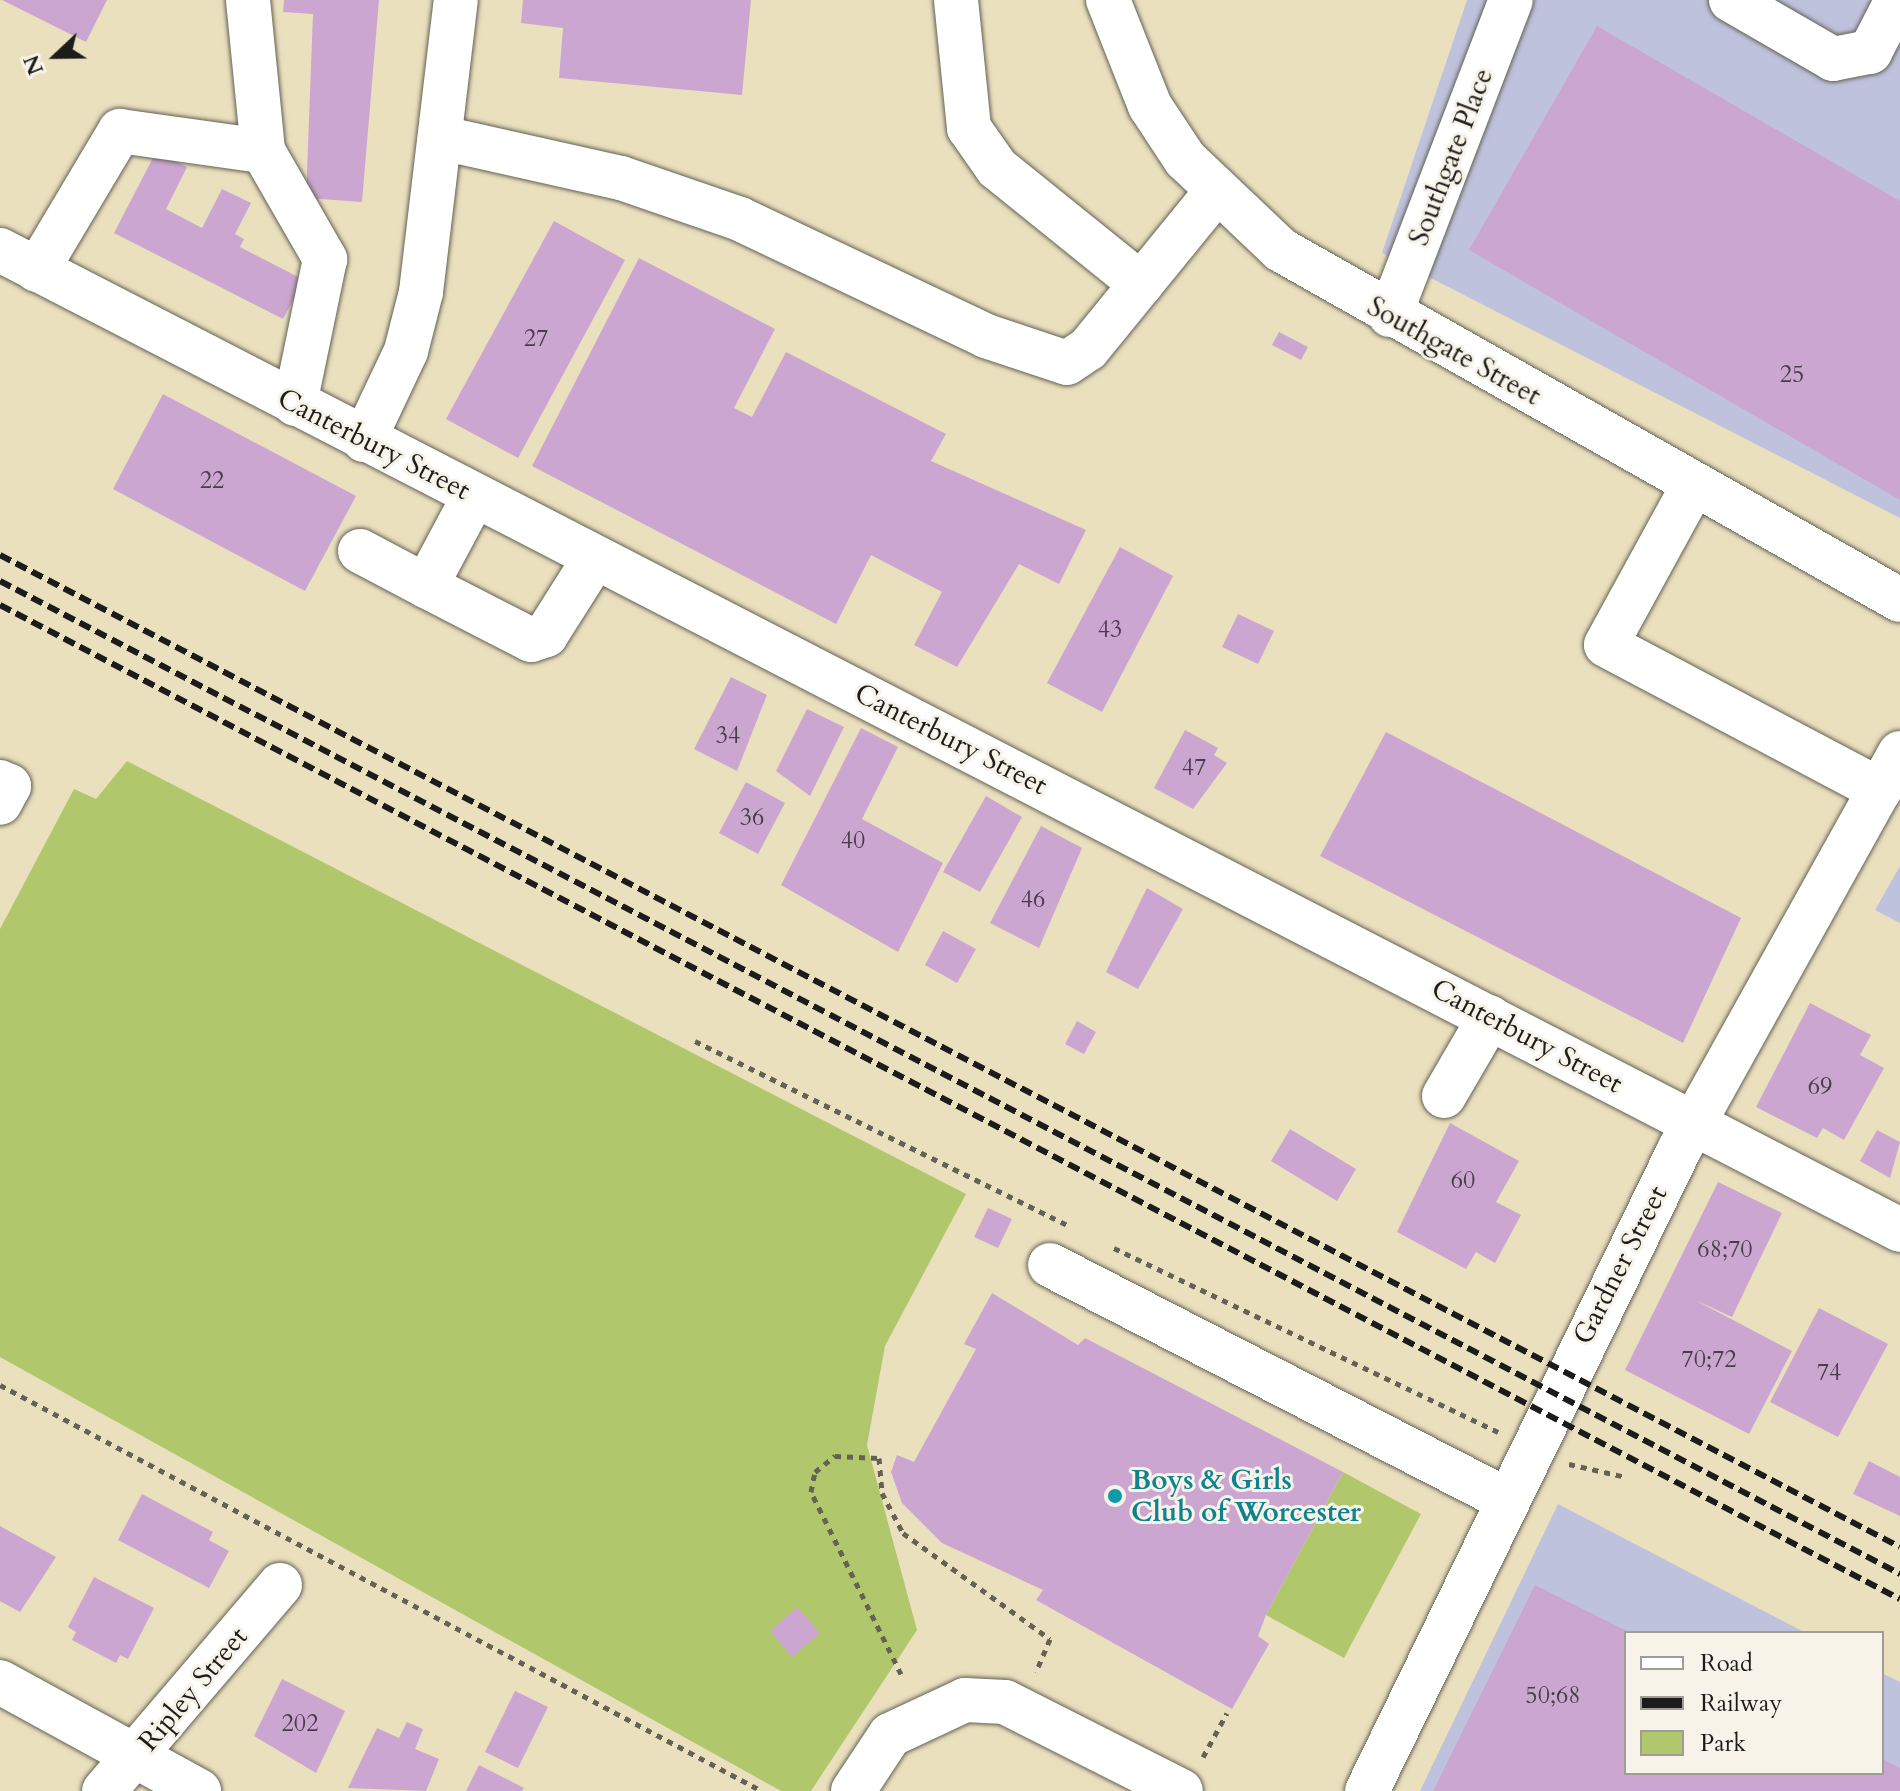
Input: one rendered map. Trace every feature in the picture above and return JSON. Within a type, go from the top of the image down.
[{"type":"street","points":[[248,0],[263,151],[325,259],[295,404]]},
{"type":"street","points":[[364,440],[406,351],[442,138],[456,0]]},
{"type":"street","points":[[956,0],[969,128],[997,168],[1141,284]]},
{"type":"street","name":"Southgate Street","points":[[1108,0],[1150,106],[1216,192],[1281,250],[1390,315],[1900,600]]},
{"type":"street","points":[[1731,0],[1833,59],[1870,52],[1897,0]]},
{"type":"street","name":"Southgate Place","points":[[1390,315],[1519,4]]},
{"type":"street","points":[[18,260],[120,131],[263,151]]},
{"type":"street","points":[[442,138],[621,178],[740,219],[1037,358],[1067,363],[1088,349],[1216,192]]},
{"type":"street","name":"Canterbury Street","points":[[18,260],[1900,1230]]},
{"type":"street","points":[[1694,484],[1606,645],[1890,771]]},
{"type":"street","points":[[426,586],[474,496]]},
{"type":"street","points":[[360,551],[531,640],[546,635],[594,559]]},
{"type":"street","name":"Gardner Street","points":[[1367,1791],[1531,1447],[1672,1163],[1698,1126],[1890,771]]},
{"type":"street","points":[[0,782],[9,786],[0,803]]},
{"type":"street","points":[[1444,1096],[1490,1017]]},
{"type":"street","points":[[1050,1265],[1507,1500]]},
{"type":"street","name":"Ripley Street","points":[[104,1791],[280,1585]]},
{"type":"street","points":[[0,1682],[199,1791]]},
{"type":"street","points":[[853,1791],[890,1735],[965,1700],[1005,1702],[1192,1774]]},
{"type":"path","points":[[695,1041],[1081,1232]]},
{"type":"path","points":[[1108,1245],[1531,1447],[1588,1472],[1626,1477]]},
{"type":"path","points":[[0,1385],[762,1791]]},
{"type":"path","points":[[901,1674],[811,1492],[815,1472],[835,1456],[879,1458],[882,1493],[903,1533],[1050,1639],[1036,1672]]},
{"type":"path","points":[[1192,1774],[1227,1713]]},
{"type":"shaded area","points":[[1467,0],[1900,0],[1900,518],[1382,253]]},
{"type":"shaded area","points":[[1900,866],[1900,923],[1875,910]]},
{"type":"shaded area","points":[[1558,1504],[1802,1631],[1624,1631],[1624,1775],[1884,1775],[1884,1674],[1900,1682],[1900,1791],[1420,1791]]},
{"type":"green space","points":[[127,761],[966,1194],[885,1346],[867,1445],[917,1630],[811,1791],[781,1791],[0,1357],[0,929],[74,789],[96,799]]},
{"type":"green space","points":[[1343,1472],[1421,1514],[1344,1658],[1266,1615]]},
{"type":"building","points":[[2,0],[107,0],[86,42]]},
{"type":"building","points":[[284,0],[379,0],[362,202],[306,198],[313,14],[283,12]]},
{"type":"building","points":[[523,0],[751,0],[742,95],[559,78],[563,28],[521,23]]},
{"type":"building","points":[[1597,26],[1900,201],[1900,500],[1469,250]]},
{"type":"building","points":[[156,152],[187,167],[166,209],[202,228],[222,189],[251,203],[235,234],[244,239],[240,247],[304,280],[283,319],[114,233]]},
{"type":"building","points":[[554,221],[625,260],[518,458],[446,419]]},
{"type":"building","points":[[639,258],[775,329],[734,408],[752,417],[786,352],[946,434],[931,461],[1086,530],[1059,584],[1019,564],[957,667],[914,645],[942,592],[871,555],[836,624],[532,466]]},
{"type":"building","points":[[1279,332],[1308,347],[1301,360],[1272,345]]},
{"type":"building","points":[[163,394],[356,496],[305,591],[113,489]]},
{"type":"building","points":[[1120,547],[1173,576],[1102,712],[1047,683]]},
{"type":"building","points":[[1238,614],[1274,631],[1258,664],[1222,647]]},
{"type":"building","points":[[731,677],[767,695],[737,771],[694,749]]},
{"type":"building","points":[[807,709],[844,727],[810,796],[776,771]]},
{"type":"building","points":[[861,728],[898,747],[862,819],[943,863],[898,952],[781,885]]},
{"type":"building","points":[[1185,730],[1218,748],[1214,755],[1227,763],[1193,809],[1154,788]]},
{"type":"building","points":[[1386,732],[1741,918],[1683,1043],[1320,856]]},
{"type":"building","points":[[746,782],[785,803],[758,854],[719,833]]},
{"type":"building","points":[[986,796],[1022,817],[980,892],[943,872]]},
{"type":"building","points":[[1041,826],[1082,848],[1039,948],[990,923]]},
{"type":"building","points":[[1147,888],[1183,909],[1138,989],[1106,972]]},
{"type":"building","points":[[943,931],[976,949],[957,983],[925,965]]},
{"type":"building","points":[[1810,1003],[1871,1035],[1860,1055],[1884,1068],[1844,1140],[1823,1128],[1817,1138],[1756,1107]]},
{"type":"building","points":[[1077,1021],[1096,1032],[1084,1054],[1065,1044]]},
{"type":"building","points":[[1450,1123],[1519,1161],[1496,1202],[1521,1215],[1495,1263],[1476,1252],[1466,1269],[1397,1232]]},
{"type":"building","points":[[1290,1129],[1356,1169],[1337,1201],[1271,1161]]},
{"type":"building","points":[[1877,1130],[1900,1142],[1890,1178],[1860,1161]]},
{"type":"building","points":[[1718,1182],[1782,1213],[1732,1317],[1695,1300],[1792,1351],[1749,1434],[1625,1370]]},
{"type":"building","points":[[988,1208],[1012,1219],[998,1248],[974,1237]]},
{"type":"building","name":"Boys & Girls Club of Worcester","points":[[992,1293],[1078,1345],[1085,1338],[1343,1472],[1266,1615],[1258,1636],[1269,1644],[1232,1709],[1036,1600],[1043,1590],[942,1543],[902,1503],[891,1472],[897,1455],[914,1462],[976,1349],[964,1344]]},
{"type":"building","points":[[1819,1308],[1888,1344],[1838,1437],[1770,1402]]},
{"type":"building","points":[[1869,1461],[1900,1477],[1900,1516],[1853,1494]]},
{"type":"building","points":[[142,1494],[213,1532],[209,1540],[229,1551],[209,1588],[118,1540]]},
{"type":"building","points":[[0,1526],[56,1557],[20,1612],[0,1601]]},
{"type":"building","points":[[94,1577],[154,1608],[128,1659],[120,1655],[116,1663],[72,1640],[76,1632],[68,1627]]},
{"type":"building","points":[[1535,1585],[1627,1631],[1624,1631],[1624,1775],[1884,1775],[1884,1760],[1900,1768],[1900,1791],[1433,1791]]},
{"type":"building","points":[[797,1607],[820,1633],[792,1657],[770,1631]]},
{"type":"building","points":[[282,1679],[345,1711],[316,1773],[254,1736]]},
{"type":"building","points":[[515,1691],[548,1707],[518,1768],[485,1752]]},
{"type":"building","points":[[407,1722],[423,1729],[415,1749],[439,1759],[426,1791],[348,1788],[377,1728],[399,1738]]},
{"type":"building","points":[[479,1765],[524,1788],[522,1791],[466,1791]]},
{"type":"railway","points":[[0,555],[1900,1547]]},
{"type":"railway","points":[[0,581],[1900,1574]]},
{"type":"railway","points":[[0,605],[1900,1599]]},
{"type":"place","name":"Boys & Girls Club of Worcester","points":[[1115,1496]]}]
